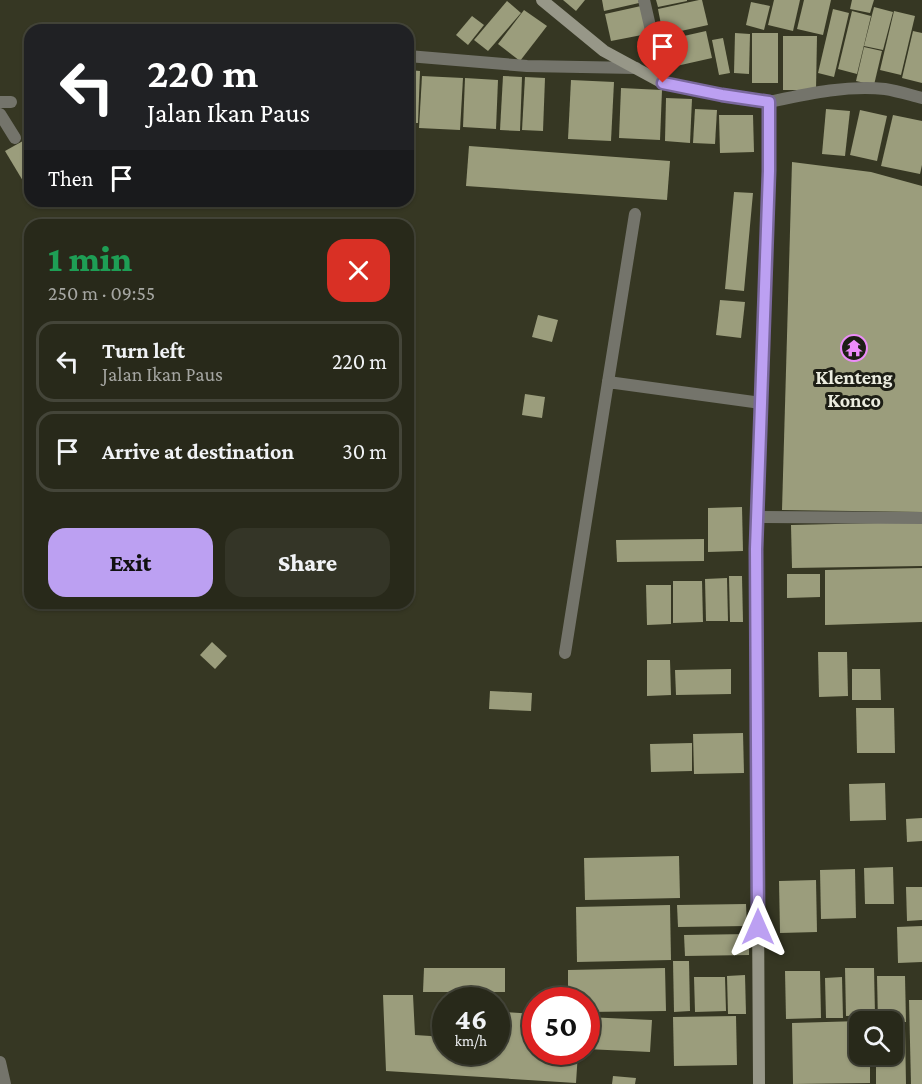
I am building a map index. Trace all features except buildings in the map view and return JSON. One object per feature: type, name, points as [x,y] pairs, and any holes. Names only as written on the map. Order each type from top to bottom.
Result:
[{"type":"main road","points":[[542,0],[604,51],[663,83],[769,102],[769,171],[757,517],[759,1084]]},
{"type":"street","points":[[644,0],[663,83]]},
{"type":"street","points":[[414,57],[527,66],[636,68]]},
{"type":"street","points":[[769,102],[832,90],[860,88],[887,89],[922,98]]},
{"type":"street","points":[[0,114],[15,138]]},
{"type":"street","points":[[565,653],[635,214]]},
{"type":"street","points":[[608,382],[761,403]]},
{"type":"street","points":[[757,517],[922,518]]},
{"type":"street","points":[[0,1062],[5,1084]]},
{"type":"place","name":"Klenteng Konco","points":[[854,348]]},
{"type":"route","points":[[663,83],[769,102],[769,171],[756,549],[758,927]]}]
